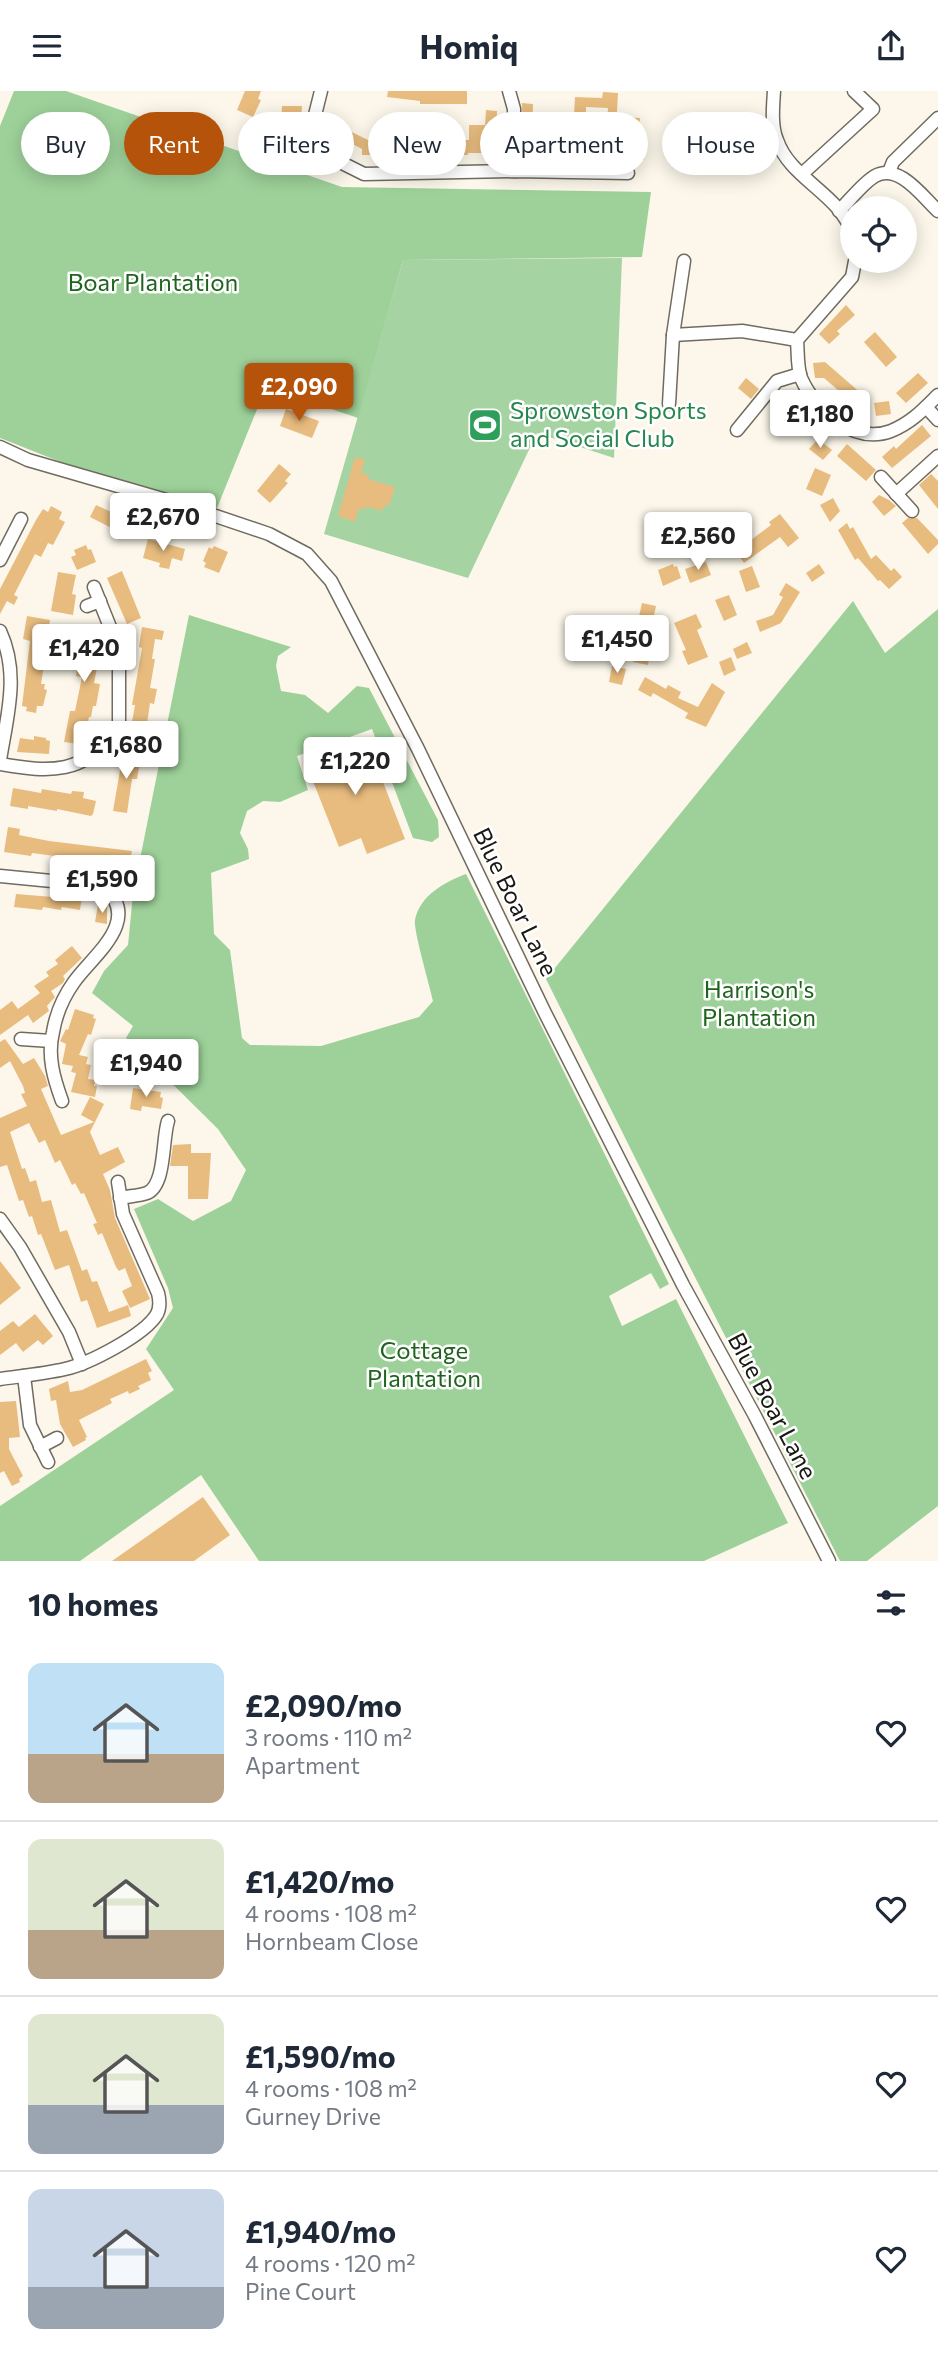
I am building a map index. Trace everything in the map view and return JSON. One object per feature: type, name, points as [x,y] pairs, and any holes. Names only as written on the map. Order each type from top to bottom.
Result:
[{"type":"street","points":[[321,91],[310,135],[330,157],[364,174],[480,171]]},
{"type":"street","points":[[509,91],[514,112]]},
{"type":"street","points":[[774,91],[776,140],[789,162],[839,211],[875,176],[889,172],[899,174],[938,211]]},
{"type":"street","points":[[802,174],[873,109],[854,91]]},
{"type":"street","points":[[889,172],[893,163],[938,118]]},
{"type":"street","points":[[669,404],[673,335],[684,261]]},
{"type":"street","points":[[853,273],[797,340],[800,374],[808,390],[828,414],[851,430],[868,434],[888,432],[912,420],[938,395]]},
{"type":"street","points":[[673,335],[742,331],[797,340]]},
{"type":"street","points":[[737,430],[778,381],[800,374]]},
{"type":"street","points":[[926,407],[938,419]]},
{"type":"street","name":"Blue Boar Lane","points":[[0,447],[29,460],[180,504],[269,534],[307,554],[331,581],[418,749],[545,1013],[683,1285],[755,1416],[829,1561]]},
{"type":"street","points":[[896,494],[938,456]]},
{"type":"street","points":[[881,477],[912,511]]},
{"type":"street","points":[[0,560],[21,519]]},
{"type":"street","points":[[0,631],[8,649],[12,684],[0,762],[37,771],[67,767],[94,755],[119,731],[119,665],[116,642],[94,587]]},
{"type":"street","points":[[86,606],[100,601]]},
{"type":"street","points":[[119,731],[152,735]]},
{"type":"street","points":[[0,876],[103,886],[111,892],[116,902],[118,913],[108,943],[67,992],[51,1041],[53,1074],[62,1101]]},
{"type":"street","points":[[21,1039],[51,1041]]},
{"type":"street","points":[[120,1198],[147,1193],[158,1182],[163,1133],[168,1121]]},
{"type":"street","points":[[0,1379],[82,1364],[128,1340],[156,1317],[159,1309],[158,1293],[123,1214],[118,1182]]},
{"type":"street","points":[[0,1219],[20,1247],[69,1332],[82,1364]]},
{"type":"street","points":[[24,1376],[30,1425],[48,1462]]},
{"type":"street","points":[[40,1447],[57,1438]]},
{"type":"green space","name":"Boar Plantation","points":[[14,91],[66,91],[126,112],[124,112],[124,175],[224,175],[224,146],[238,151],[238,175],[308,175],[342,187],[651,192],[642,257],[403,260],[358,418],[266,387],[217,508],[86,472],[0,438],[0,126]]},
{"type":"green space","name":"Sprowston Sports and Social Club","points":[[622,258],[614,458],[537,433],[468,578],[324,534],[403,260]]},
{"type":"green space","name":"Harrison's Plantation","points":[[853,601],[885,653],[938,609],[938,1506],[867,1561],[840,1561],[546,979]]},
{"type":"green space","name":"Cottage Plantation","points":[[189,615],[291,647],[278,656],[276,666],[281,691],[305,695],[328,713],[357,686],[369,688],[438,820],[439,837],[432,842],[413,838],[372,729],[297,756],[308,790],[280,802],[263,801],[247,811],[240,833],[248,849],[249,859],[211,873],[214,934],[230,950],[242,1038],[250,1045],[321,1046],[419,1017],[433,1001],[415,920],[422,903],[434,891],[466,874],[669,1284],[660,1289],[651,1273],[609,1296],[622,1326],[676,1299],[788,1523],[704,1561],[259,1561],[201,1475],[80,1561],[0,1561],[0,1506],[174,1390],[146,1349],[173,1308],[168,1288],[134,1209],[158,1199],[193,1221],[231,1201],[246,1170],[218,1129],[126,1038],[133,1026],[92,993],[104,971],[128,945],[133,894]]},
{"type":"building","points":[[245,91],[261,91],[258,99],[261,100],[255,112],[237,110]]},
{"type":"building","points":[[388,91],[467,91],[467,104],[420,104],[420,101],[387,97]]},
{"type":"building","points":[[603,92],[618,93],[617,112],[608,112],[608,108],[586,107],[586,112],[574,112],[575,97],[602,98]]},
{"type":"building","points":[[522,103],[533,104],[533,112],[522,112]]},
{"type":"building","points":[[282,106],[302,106],[302,112],[282,112]]},
{"type":"building","points":[[469,125],[480,125],[480,153],[466,155],[466,140],[469,140]]},
{"type":"building","points":[[354,133],[368,140],[368,155],[362,155],[362,149],[354,145]]},
{"type":"building","points":[[846,305],[855,315],[837,331],[840,334],[829,344],[819,334]]},
{"type":"building","points":[[875,332],[897,357],[886,367],[864,342]]},
{"type":"building","points":[[825,362],[863,395],[854,404],[824,378],[815,378],[813,363]]},
{"type":"building","points":[[918,373],[928,383],[906,403],[896,393]]},
{"type":"building","points":[[746,378],[759,389],[751,399],[738,388]]},
{"type":"building","points":[[889,401],[891,414],[876,416],[874,403]]},
{"type":"building","points":[[286,409],[319,421],[312,438],[280,426]]},
{"type":"building","points":[[922,425],[931,436],[892,468],[882,457],[894,446],[896,449]]},
{"type":"building","points":[[818,439],[832,450],[823,460],[809,449]]},
{"type":"building","points":[[847,444],[876,470],[866,481],[837,456]]},
{"type":"building","points":[[355,457],[365,460],[361,473],[369,475],[368,479],[395,487],[389,506],[384,505],[382,511],[366,506],[365,510],[359,508],[355,522],[338,516]]},
{"type":"building","points":[[279,464],[291,474],[285,481],[288,483],[270,503],[257,491]]},
{"type":"building","points":[[815,468],[831,475],[822,496],[806,489]]},
{"type":"building","points":[[931,474],[938,481],[938,509],[919,485]]},
{"type":"building","points":[[879,495],[896,506],[884,516],[872,502]]},
{"type":"building","points":[[833,498],[840,511],[830,522],[820,505]]},
{"type":"building","points":[[96,505],[140,525],[133,539],[90,517]]},
{"type":"building","points":[[51,506],[62,512],[59,519],[65,522],[53,545],[48,543],[41,557],[35,554],[14,595],[18,597],[14,605],[7,601],[0,614],[0,589],[36,520],[43,509],[48,512]]},
{"type":"building","points":[[780,514],[799,538],[788,547],[780,537],[744,563],[736,551],[771,525],[769,522]]},
{"type":"building","points":[[908,518],[917,518],[938,540],[938,544],[928,554],[902,523]]},
{"type":"building","points":[[847,523],[850,529],[853,527],[871,559],[876,555],[891,571],[894,568],[902,577],[889,589],[878,581],[858,558],[855,560],[838,530]]},
{"type":"building","points":[[148,539],[185,549],[182,561],[172,558],[169,569],[143,558]]},
{"type":"building","points":[[86,545],[88,550],[91,549],[96,562],[77,570],[71,557],[76,555],[74,550]]},
{"type":"building","points":[[214,546],[228,552],[219,573],[204,567],[206,563],[203,561],[209,547],[212,549]]},
{"type":"building","points":[[706,562],[711,575],[690,583],[685,569]]},
{"type":"building","points":[[673,564],[674,567],[677,566],[681,578],[663,586],[658,570]]},
{"type":"building","points":[[819,564],[825,573],[812,582],[806,573]]},
{"type":"building","points":[[752,566],[760,587],[746,592],[739,571]]},
{"type":"building","points":[[122,571],[141,618],[127,624],[107,578]]},
{"type":"building","points":[[58,572],[76,575],[72,594],[76,595],[73,615],[51,611]]},
{"type":"building","points":[[786,583],[800,592],[781,623],[760,632],[756,621],[773,615],[783,597],[779,595]]},
{"type":"building","points":[[729,595],[737,615],[724,621],[715,600]]},
{"type":"building","points":[[642,603],[656,606],[650,634],[654,632],[648,665],[633,662],[635,648],[632,648]]},
{"type":"building","points":[[696,614],[702,627],[697,630],[708,657],[688,665],[682,651],[686,650],[674,623]]},
{"type":"building","points":[[27,616],[50,620],[48,632],[41,631],[38,651],[46,652],[41,684],[45,684],[44,689],[47,690],[43,706],[37,706],[36,713],[26,711],[27,707],[22,706],[30,641],[23,639]]},
{"type":"building","points":[[77,624],[98,628],[94,656],[99,657],[94,683],[100,684],[96,706],[93,706],[86,732],[81,731],[79,744],[64,742],[70,711],[75,711],[82,677],[76,676],[81,645],[74,643]]},
{"type":"building","points":[[142,627],[164,631],[162,640],[155,639],[150,688],[157,689],[154,704],[150,703],[147,724],[132,722],[135,705],[132,705],[142,648],[139,647]]},
{"type":"building","points":[[747,642],[752,653],[737,659],[733,649]]},
{"type":"building","points":[[731,657],[736,670],[724,676],[719,662]]},
{"type":"building","points":[[612,666],[626,669],[622,685],[609,682]]},
{"type":"building","points":[[645,677],[666,689],[668,685],[681,692],[678,698],[698,707],[712,683],[725,692],[706,727],[685,718],[688,713],[653,693],[651,697],[638,690]]},
{"type":"building","points":[[34,736],[50,741],[49,754],[17,752],[20,738],[34,740]]},
{"type":"building","points":[[366,738],[405,839],[367,854],[361,838],[339,847],[305,761]]},
{"type":"building","points":[[123,753],[141,756],[137,779],[132,779],[127,813],[113,811]]},
{"type":"building","points":[[13,788],[41,793],[42,789],[71,794],[72,791],[84,792],[83,798],[96,801],[93,814],[91,816],[57,809],[10,806]]},
{"type":"building","points":[[8,827],[20,829],[19,835],[49,841],[132,851],[130,861],[111,859],[110,863],[78,856],[78,859],[4,852]]},
{"type":"building","points":[[16,894],[82,896],[80,910],[43,907],[42,910],[14,907]]},
{"type":"building","points":[[98,905],[107,906],[107,924],[95,922]]},
{"type":"building","points":[[72,946],[82,958],[63,976],[63,983],[51,991],[55,997],[47,1006],[49,1011],[33,1023],[28,1015],[0,1035],[0,1010],[12,1001],[18,1009],[40,993],[34,986],[49,976],[46,972],[58,964],[55,960]]},
{"type":"building","points":[[75,1009],[94,1015],[93,1018],[96,1019],[91,1035],[88,1034],[79,1055],[88,1057],[86,1064],[91,1065],[88,1079],[95,1080],[94,1086],[97,1086],[95,1097],[71,1092],[76,1073],[71,1072],[73,1066],[62,1064],[66,1044],[60,1041],[66,1029],[68,1030]]},
{"type":"building","points":[[5,1039],[23,1064],[34,1058],[45,1076],[48,1086],[41,1089],[61,1135],[94,1122],[81,1115],[90,1097],[104,1104],[90,1132],[100,1155],[118,1147],[125,1162],[103,1174],[110,1190],[115,1218],[150,1299],[130,1308],[122,1291],[132,1286],[125,1268],[119,1271],[102,1233],[98,1235],[93,1224],[97,1223],[84,1193],[81,1194],[75,1183],[72,1185],[60,1160],[55,1163],[45,1140],[39,1143],[29,1123],[10,1132],[22,1169],[25,1168],[30,1182],[36,1180],[42,1202],[51,1200],[60,1232],[67,1230],[82,1271],[87,1269],[92,1282],[97,1281],[109,1312],[128,1305],[131,1316],[97,1328],[87,1300],[81,1302],[69,1265],[55,1270],[32,1216],[29,1217],[23,1200],[19,1201],[7,1165],[0,1167],[0,1118],[27,1106],[21,1094],[25,1093],[23,1086],[10,1061],[0,1068],[0,1042]]},
{"type":"building","points":[[133,1088],[161,1092],[161,1109],[142,1106],[141,1111],[130,1109]]},
{"type":"building","points":[[191,1144],[191,1153],[211,1153],[208,1199],[188,1199],[188,1166],[170,1166],[173,1145]]},
{"type":"building","points":[[0,1261],[21,1288],[0,1305]]},
{"type":"building","points":[[35,1314],[53,1336],[43,1345],[38,1340],[23,1352],[16,1343],[0,1355],[0,1331],[13,1321],[19,1327]]},
{"type":"building","points":[[146,1359],[152,1371],[148,1373],[151,1380],[138,1386],[140,1389],[110,1399],[112,1403],[79,1420],[87,1437],[73,1447],[60,1424],[56,1400],[51,1401],[49,1389],[68,1381],[70,1392],[82,1390]]},
{"type":"building","points":[[16,1401],[20,1437],[9,1438],[9,1449],[23,1476],[19,1479],[20,1482],[12,1486],[4,1471],[0,1473],[0,1402]]},
{"type":"building","points":[[203,1497],[230,1535],[194,1561],[112,1561]]},
{"type":"place","name":"Sprowston Sports and Social Club","points":[[485,425]]}]
